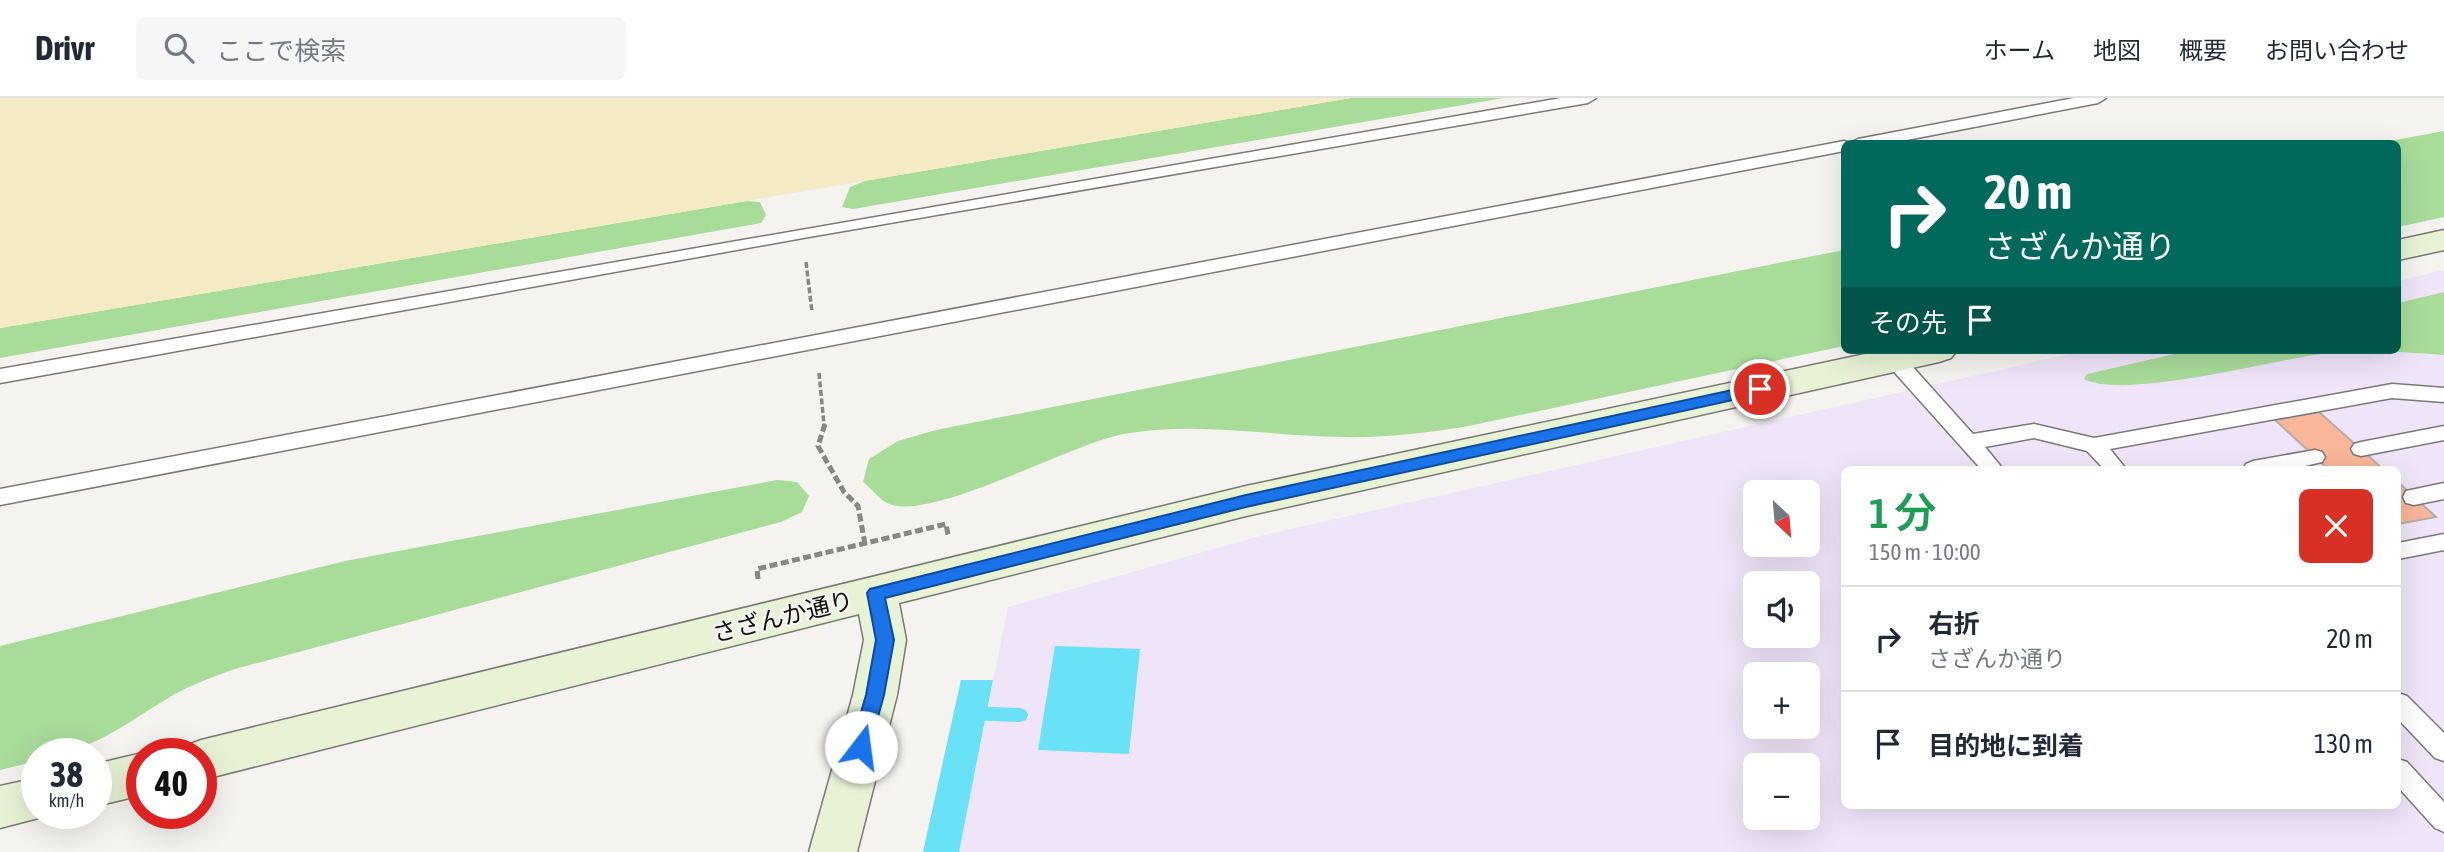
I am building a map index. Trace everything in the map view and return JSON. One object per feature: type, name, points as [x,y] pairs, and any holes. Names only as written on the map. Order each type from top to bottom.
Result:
[{"type":"street","points":[[2401,249],[2444,240]]},
{"type":"street","name":"さざんか通り","points":[[217,756],[1246,501],[1921,354]]},
{"type":"street","points":[[832,852],[875,695],[885,640],[876,593]]},
{"type":"street","points":[[0,807],[21,802]]},
{"type":"lane","points":[[0,376],[816,230],[1588,98]]},
{"type":"lane","points":[[1879,140],[2098,98]]},
{"type":"lane","points":[[0,497],[1841,147]]},
{"type":"lane","points":[[1895,360],[1990,466]]},
{"type":"lane","points":[[1970,442],[2034,431],[2094,445],[2392,391],[2444,395]]},
{"type":"lane","points":[[2361,449],[2444,433]]},
{"type":"lane","points":[[2094,445],[2113,466]]},
{"type":"lane","points":[[2268,466],[2315,457]]},
{"type":"lane","points":[[2414,497],[2444,491]]},
{"type":"lane","points":[[2401,550],[2444,542]]},
{"type":"lane","points":[[2401,706],[2444,750]]},
{"type":"lane","points":[[2401,773],[2444,820]]},
{"type":"path","points":[[816,340],[825,423],[818,446],[844,492],[858,506],[865,544]]},
{"type":"path","points":[[760,589],[757,569],[946,524],[950,543]]},
{"type":"shaded area","points":[[2444,270],[2444,852],[959,852],[1008,607],[1260,536],[2070,354],[2401,354],[2401,280]]},
{"type":"green space","points":[[1351,98],[1504,98],[853,209],[842,207],[850,187],[865,181]]},
{"type":"green space","points":[[2444,131],[2444,217],[2401,226],[2401,140],[2395,140]]},
{"type":"green space","points":[[747,201],[760,202],[766,215],[761,223],[0,358],[0,328]]},
{"type":"green space","points":[[1841,251],[1841,347],[1469,426],[1374,437],[1206,429],[1151,430],[1100,440],[966,493],[907,506],[887,503],[863,482],[869,459],[898,441],[936,430]]},
{"type":"green space","points":[[2444,292],[2444,355],[2401,353],[2401,302]]},
{"type":"green space","points":[[2174,354],[2321,354],[2198,377],[2130,385],[2103,384],[2084,379],[2087,374]]},
{"type":"green space","points":[[777,480],[797,482],[809,496],[802,512],[781,522],[235,669],[182,691],[103,738],[21,738],[21,765],[0,770],[0,646],[345,561]]},
{"type":"sand","points":[[0,98],[1351,98],[0,328]]},
{"type":"water","points":[[1055,646],[1140,649],[1129,754],[1038,750]]},
{"type":"water","points":[[961,680],[993,680],[959,852],[923,852]]},
{"type":"building","points":[[2319,412],[2380,466],[2325,466],[2275,420]]},
{"type":"building","points":[[2401,485],[2414,497],[2436,517],[2401,523]]},
{"type":"waterway","points":[[970,713],[1020,715]]},
{"type":"route","points":[[861,747],[875,695],[885,640],[876,593],[1246,501],[1760,389]]}]
